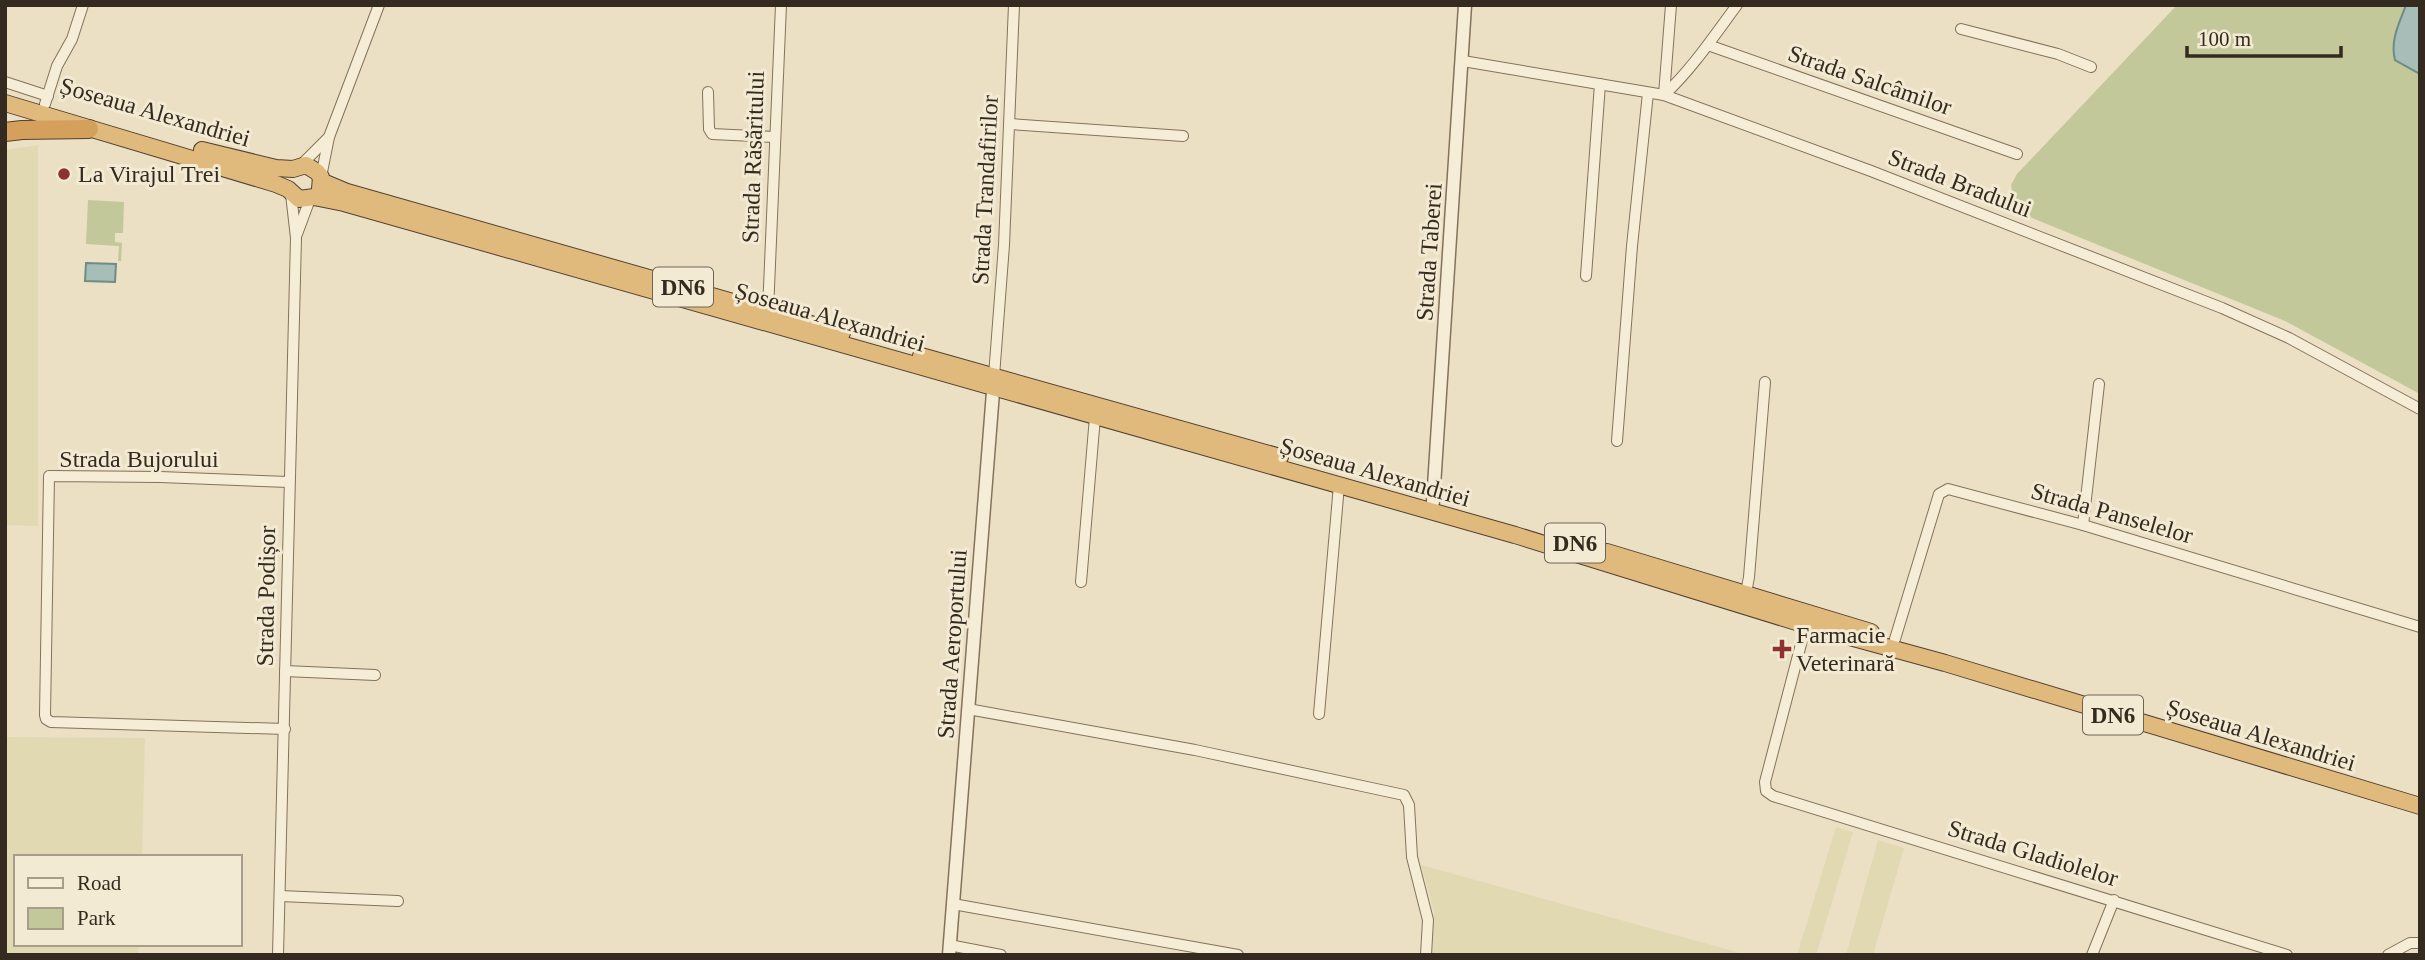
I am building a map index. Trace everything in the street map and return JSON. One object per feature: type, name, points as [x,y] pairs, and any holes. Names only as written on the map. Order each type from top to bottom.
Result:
[{"type":"highway","name":"Șoseaua Alexandriei","points":[[5,93],[46,100],[238,160],[312,167],[321,179],[347,192],[768,311],[993,381],[1095,417],[1516,535],[1806,625],[1945,663],[2420,806]]},
{"type":"highway","name":"Șoseaua Alexandriei","points":[[5,103],[234,171],[289,192],[299,199],[312,198],[344,203],[1433,502],[2420,795]]},
{"type":"highway","points":[[5,132],[89,129]]},
{"type":"highway","points":[[289,192],[287,179],[296,167]]},
{"type":"highway","points":[[312,198],[320,190],[321,179]]},
{"type":"street","points":[[5,82],[46,100],[83,5]]},
{"type":"street","points":[[321,179],[329,137],[379,5]]},
{"type":"street","name":"Strada Răsăritului","points":[[768,311],[781,5]]},
{"type":"street","name":"Strada Trandafirilor","points":[[993,381],[1004,258],[1014,5]]},
{"type":"street","name":"Strada Taberei","points":[[1433,502],[1465,5]]},
{"type":"street","points":[[1664,96],[1671,5]]},
{"type":"street","points":[[1664,96],[1708,45],[1737,5]]},
{"type":"street","points":[[1961,29],[2058,54],[2091,67]]},
{"type":"street","name":"Strada Salcâmilor","points":[[1708,45],[2017,154]]},
{"type":"street","name":"Strada Bradului","points":[[1463,61],[1664,96],[1871,171],[2222,307],[2289,338],[2420,409]]},
{"type":"street","points":[[1586,276],[1600,84]]},
{"type":"street","points":[[708,92],[709,129],[712,134],[775,137]]},
{"type":"street","points":[[1617,441],[1632,246],[1648,93]]},
{"type":"street","points":[[1010,124],[1183,136]]},
{"type":"street","points":[[296,167],[329,137]]},
{"type":"street","name":"Strada Podișor","points":[[278,955],[296,238],[289,192]]},
{"type":"street","name":"Strada Podișor","points":[[296,238],[312,198]]},
{"type":"street","name":"Strada Aeroportului","points":[[949,950],[993,381]]},
{"type":"street","points":[[1746,593],[1765,382]]},
{"type":"street","points":[[2083,525],[2099,383]]},
{"type":"street","points":[[1081,582],[1095,417]]},
{"type":"street","name":"Strada Bujorului","points":[[285,729],[51,722],[46,719],[45,702],[49,476],[289,482]]},
{"type":"street","points":[[1319,714],[1339,485]]},
{"type":"street","name":"Strada Panselelor","points":[[1895,639],[1939,494],[1942,490],[1952,489],[2083,525],[2420,627]]},
{"type":"street","name":"Strada Gladiolelor","points":[[1806,625],[1765,782],[1766,791],[1773,796],[2287,955]]},
{"type":"street","points":[[285,671],[375,675]]},
{"type":"street","points":[[968,709],[1220,755],[1405,795],[1409,805],[1412,857],[1428,920],[1426,955]]},
{"type":"street","points":[[280,896],[398,901]]},
{"type":"street","points":[[2092,955],[2114,900]]},
{"type":"street","points":[[953,904],[1238,955]]},
{"type":"street","points":[[2388,955],[2410,943],[2420,943]]},
{"type":"street","points":[[949,950],[1002,955]]},
{"type":"shaded area","points":[[38,145],[38,526],[5,525],[5,150]]},
{"type":"shaded area","points":[[5,737],[145,738],[142,855],[14,855],[14,946],[139,946],[138,955],[5,955]]},
{"type":"shaded area","points":[[1836,827],[1853,832],[1816,955],[1797,955]]},
{"type":"shaded area","points":[[1878,840],[1904,848],[1873,955],[1846,955]]},
{"type":"shaded area","points":[[1421,865],[1744,955],[1432,955],[1434,911]]},
{"type":"green space","points":[[2177,5],[2420,5],[2420,394],[2285,321],[2027,216],[2015,207],[2011,185],[2017,174]]},
{"type":"green space","points":[[88,200],[124,202],[123,233],[115,233],[115,242],[122,243],[121,261],[118,261],[119,246],[86,244]]},
{"type":"water","points":[[2406,5],[2420,5],[2420,74],[2395,60],[2394,39]]},
{"type":"water","points":[[86,263],[116,264],[115,282],[85,281]]},
{"type":"place","name":"La Virajul Trei","points":[[64,174]]},
{"type":"place","name":"Farmacie Veterinară","points":[[1782,649]]}]
